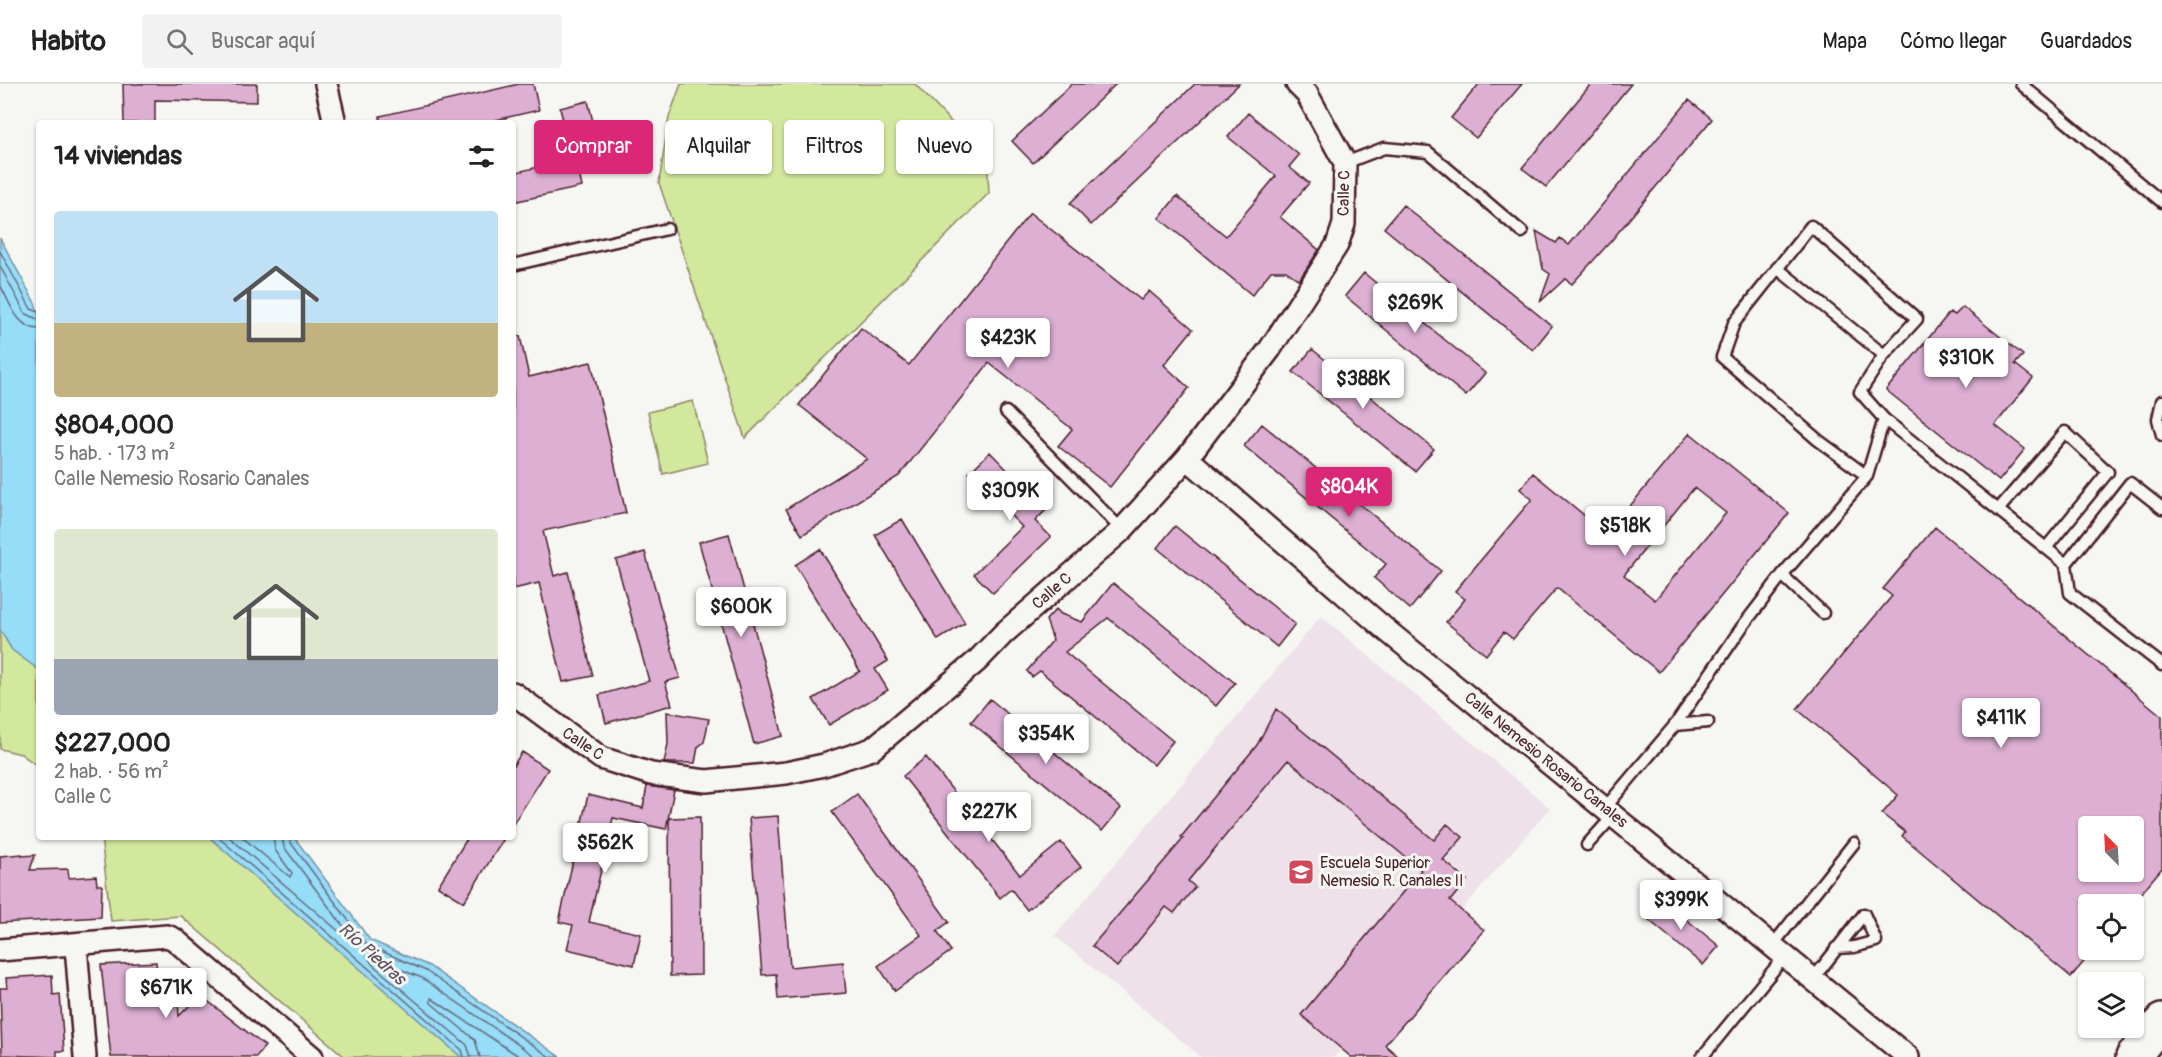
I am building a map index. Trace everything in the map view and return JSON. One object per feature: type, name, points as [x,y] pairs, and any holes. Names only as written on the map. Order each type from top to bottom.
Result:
[{"type":"main road","points":[[2133,1057],[2162,1021]]},
{"type":"street","points":[[326,84],[334,120]]},
{"type":"street","name":"Calle C","points":[[516,695],[601,758],[651,774],[705,781],[786,773],[824,765],[872,749],[977,661],[1004,633],[1122,530],[1187,458],[1270,349],[1337,245],[1344,224],[1345,163],[1307,94],[1297,84]]},
{"type":"street","name":"Calle Nemesio Rosario Canales","points":[[1187,458],[1386,629],[1908,1057]]},
{"type":"street","points":[[0,950],[76,946],[167,936],[174,939],[312,1057]]},
{"type":"street","points":[[76,946],[85,1057]]},
{"type":"lane","points":[[2020,84],[2162,202]]},
{"type":"lane","points":[[1345,163],[1384,147],[1428,152],[1522,232]]},
{"type":"lane","points":[[1867,476],[1818,440],[1722,357],[1734,323],[1811,226],[1917,319],[1884,355],[1860,392],[1884,419],[2066,564],[2070,593],[2162,665]]},
{"type":"lane","points":[[516,264],[667,229]]},
{"type":"lane","points":[[1777,268],[1884,355]]},
{"type":"lane","points":[[2162,401],[2158,418],[2162,435]]},
{"type":"lane","points":[[1006,412],[1122,530]]},
{"type":"lane","points":[[1587,845],[1675,725],[1742,627],[1782,575],[1867,476],[1884,419]]},
{"type":"lane","points":[[1998,510],[2065,432],[2108,472],[2046,548]]},
{"type":"lane","points":[[2066,564],[2130,483],[2162,508]]},
{"type":"lane","points":[[1782,575],[1823,613]]},
{"type":"lane","points":[[1675,725],[1708,722]]},
{"type":"lane","points":[[1702,1057],[1854,843]]},
{"type":"lane","points":[[1812,979],[1836,948],[1864,915],[1876,941],[1854,947],[1836,948]]},
{"type":"shaded area","name":"Escuela Superior Nemesio R. Canales II","points":[[1321,616],[1550,808],[1334,1057],[1201,1057],[1055,936]]},
{"type":"green space","points":[[681,84],[915,84],[949,120],[896,120],[896,174],[988,174],[989,193],[745,438],[659,183],[665,143],[665,174],[772,174],[772,120],[669,120]]},
{"type":"green space","points":[[693,401],[708,463],[663,474],[648,412]]},
{"type":"green space","points":[[0,630],[36,667],[36,765],[21,754],[0,749]]},
{"type":"green space","points":[[101,840],[213,840],[468,1057],[345,1057],[181,916],[111,921]]},
{"type":"water","points":[[0,238],[36,306],[36,668],[12,650],[0,630]]},
{"type":"water","name":"Río Piedras","points":[[212,840],[296,840],[370,940],[429,966],[560,1057],[461,1057]]},
{"type":"building","points":[[123,84],[257,84],[257,102],[155,100],[155,120],[124,120]]},
{"type":"building","points":[[519,84],[533,84],[539,110],[496,120],[380,120],[380,116]]},
{"type":"building","points":[[1072,84],[1116,84],[1033,163],[1012,141]]},
{"type":"building","points":[[1195,84],[1239,84],[1091,225],[1070,203]]},
{"type":"building","points":[[1479,84],[1522,84],[1476,138],[1451,118]]},
{"type":"building","points":[[1591,84],[1631,84],[1546,187],[1522,168]]},
{"type":"building","points":[[1689,100],[1712,119],[1611,241],[1572,284],[1565,279],[1540,302],[1550,274],[1543,269],[1536,231],[1556,243],[1560,238],[1569,245]]},
{"type":"building","points":[[588,101],[593,120],[563,120],[560,108]]},
{"type":"building","points":[[1248,113],[1299,155],[1289,167],[1309,183],[1280,217],[1319,250],[1299,280],[1286,271],[1271,271],[1252,295],[1159,218],[1177,196],[1226,236],[1276,176],[1228,137]]},
{"type":"building","points":[[534,168],[534,174],[579,174],[582,187],[516,201],[516,172]]},
{"type":"building","points":[[1403,205],[1552,326],[1533,350],[1384,228]]},
{"type":"building","points":[[1030,213],[1141,300],[1149,291],[1193,329],[1164,365],[1189,388],[1110,487],[1058,446],[1072,429],[989,363],[899,476],[802,535],[786,509],[867,459],[799,405],[861,328],[909,365]]},
{"type":"building","points":[[1364,273],[1485,373],[1466,396],[1345,296]]},
{"type":"building","points":[[1963,307],[2023,355],[2015,364],[2033,378],[1995,425],[2025,449],[1999,481],[1886,390],[1950,312],[1955,315]]},
{"type":"building","points":[[520,336],[529,377],[591,362],[626,513],[543,531],[554,576],[568,572],[593,676],[563,682],[539,583],[516,588],[516,337]]},
{"type":"building","points":[[1312,349],[1434,449],[1415,471],[1293,372]]},
{"type":"building","points":[[1262,424],[1441,571],[1410,609],[1374,578],[1386,564],[1244,446]]},
{"type":"building","points":[[1690,433],[1789,513],[1659,672],[1557,588],[1513,639],[1504,632],[1486,655],[1446,622],[1465,599],[1455,591],[1532,499],[1520,489],[1533,473],[1607,534]],"holes":[[[1694,488],[1726,513],[1655,600],[1624,575]]]},
{"type":"building","points":[[990,452],[1046,510],[1035,521],[1051,537],[993,593],[974,574],[1022,527],[969,473]]},
{"type":"building","points":[[902,519],[965,623],[938,640],[875,535]]},
{"type":"building","points":[[1175,526],[1295,624],[1277,647],[1157,548]]},
{"type":"building","points":[[1935,527],[2162,716],[2162,868],[2140,894],[2078,894],[2078,960],[2085,960],[2071,977],[1902,836],[1905,832],[1882,814],[1898,795],[1797,709],[1892,596],[1883,589]]},
{"type":"building","points":[[729,534],[783,736],[754,744],[699,542]]},
{"type":"building","points":[[820,549],[888,661],[875,669],[888,690],[829,725],[813,699],[860,671],[795,565]]},
{"type":"building","points":[[645,552],[680,678],[665,682],[672,705],[606,723],[599,695],[649,681],[616,560]]},
{"type":"building","points":[[1113,583],[1235,683],[1216,706],[1108,618],[1065,652],[1173,741],[1154,765],[1040,671],[1032,677],[1027,671],[1053,640],[1046,620],[1056,609],[1061,614],[1082,622]]},
{"type":"building","points":[[990,699],[1121,808],[1102,831],[971,722]]},
{"type":"building","points":[[1276,709],[1434,840],[1447,824],[1463,837],[1443,860],[1467,880],[1450,901],[1484,930],[1385,1045],[1399,1057],[1351,1057],[1301,1015],[1421,870],[1288,760],[1188,881],[1195,887],[1174,913],[1166,907],[1117,967],[1092,946],[1183,839],[1181,837],[1257,745]]},
{"type":"building","points":[[667,712],[709,719],[704,742],[698,747],[695,763],[664,763],[668,744]]},
{"type":"building","points":[[522,752],[548,769],[516,819],[516,761]]},
{"type":"building","points":[[926,757],[1020,875],[1061,842],[1081,867],[1027,910],[1011,889],[1000,898],[903,776]]},
{"type":"building","points":[[647,786],[674,790],[666,829],[613,818],[589,922],[641,934],[634,965],[567,949],[573,925],[559,922],[588,795],[643,808]]},
{"type":"building","points":[[857,794],[949,922],[937,931],[951,951],[895,991],[878,966],[921,935],[832,812]]},
{"type":"building","points":[[778,816],[790,967],[843,962],[846,993],[778,999],[776,974],[762,975],[749,818]]},
{"type":"building","points":[[700,817],[701,975],[670,976],[669,818]]},
{"type":"building","points":[[466,840],[503,840],[464,902],[438,886]]},
{"type":"building","points":[[22,854],[22,856],[35,855],[30,870],[68,869],[69,878],[96,876],[97,885],[102,885],[101,917],[0,923],[0,856]]},
{"type":"building","points":[[1659,897],[1719,946],[1703,965],[1644,916]]},
{"type":"building","points":[[156,962],[157,972],[176,971],[179,1016],[200,995],[265,1046],[256,1057],[111,1057],[101,965]]},
{"type":"building","points":[[52,975],[53,995],[60,994],[64,1051],[57,1051],[57,1057],[2,1055],[0,988],[7,988],[6,978]]},
{"type":"place","name":"Escuela Superior Nemesio R. Canales II","points":[[1301,872]]}]
